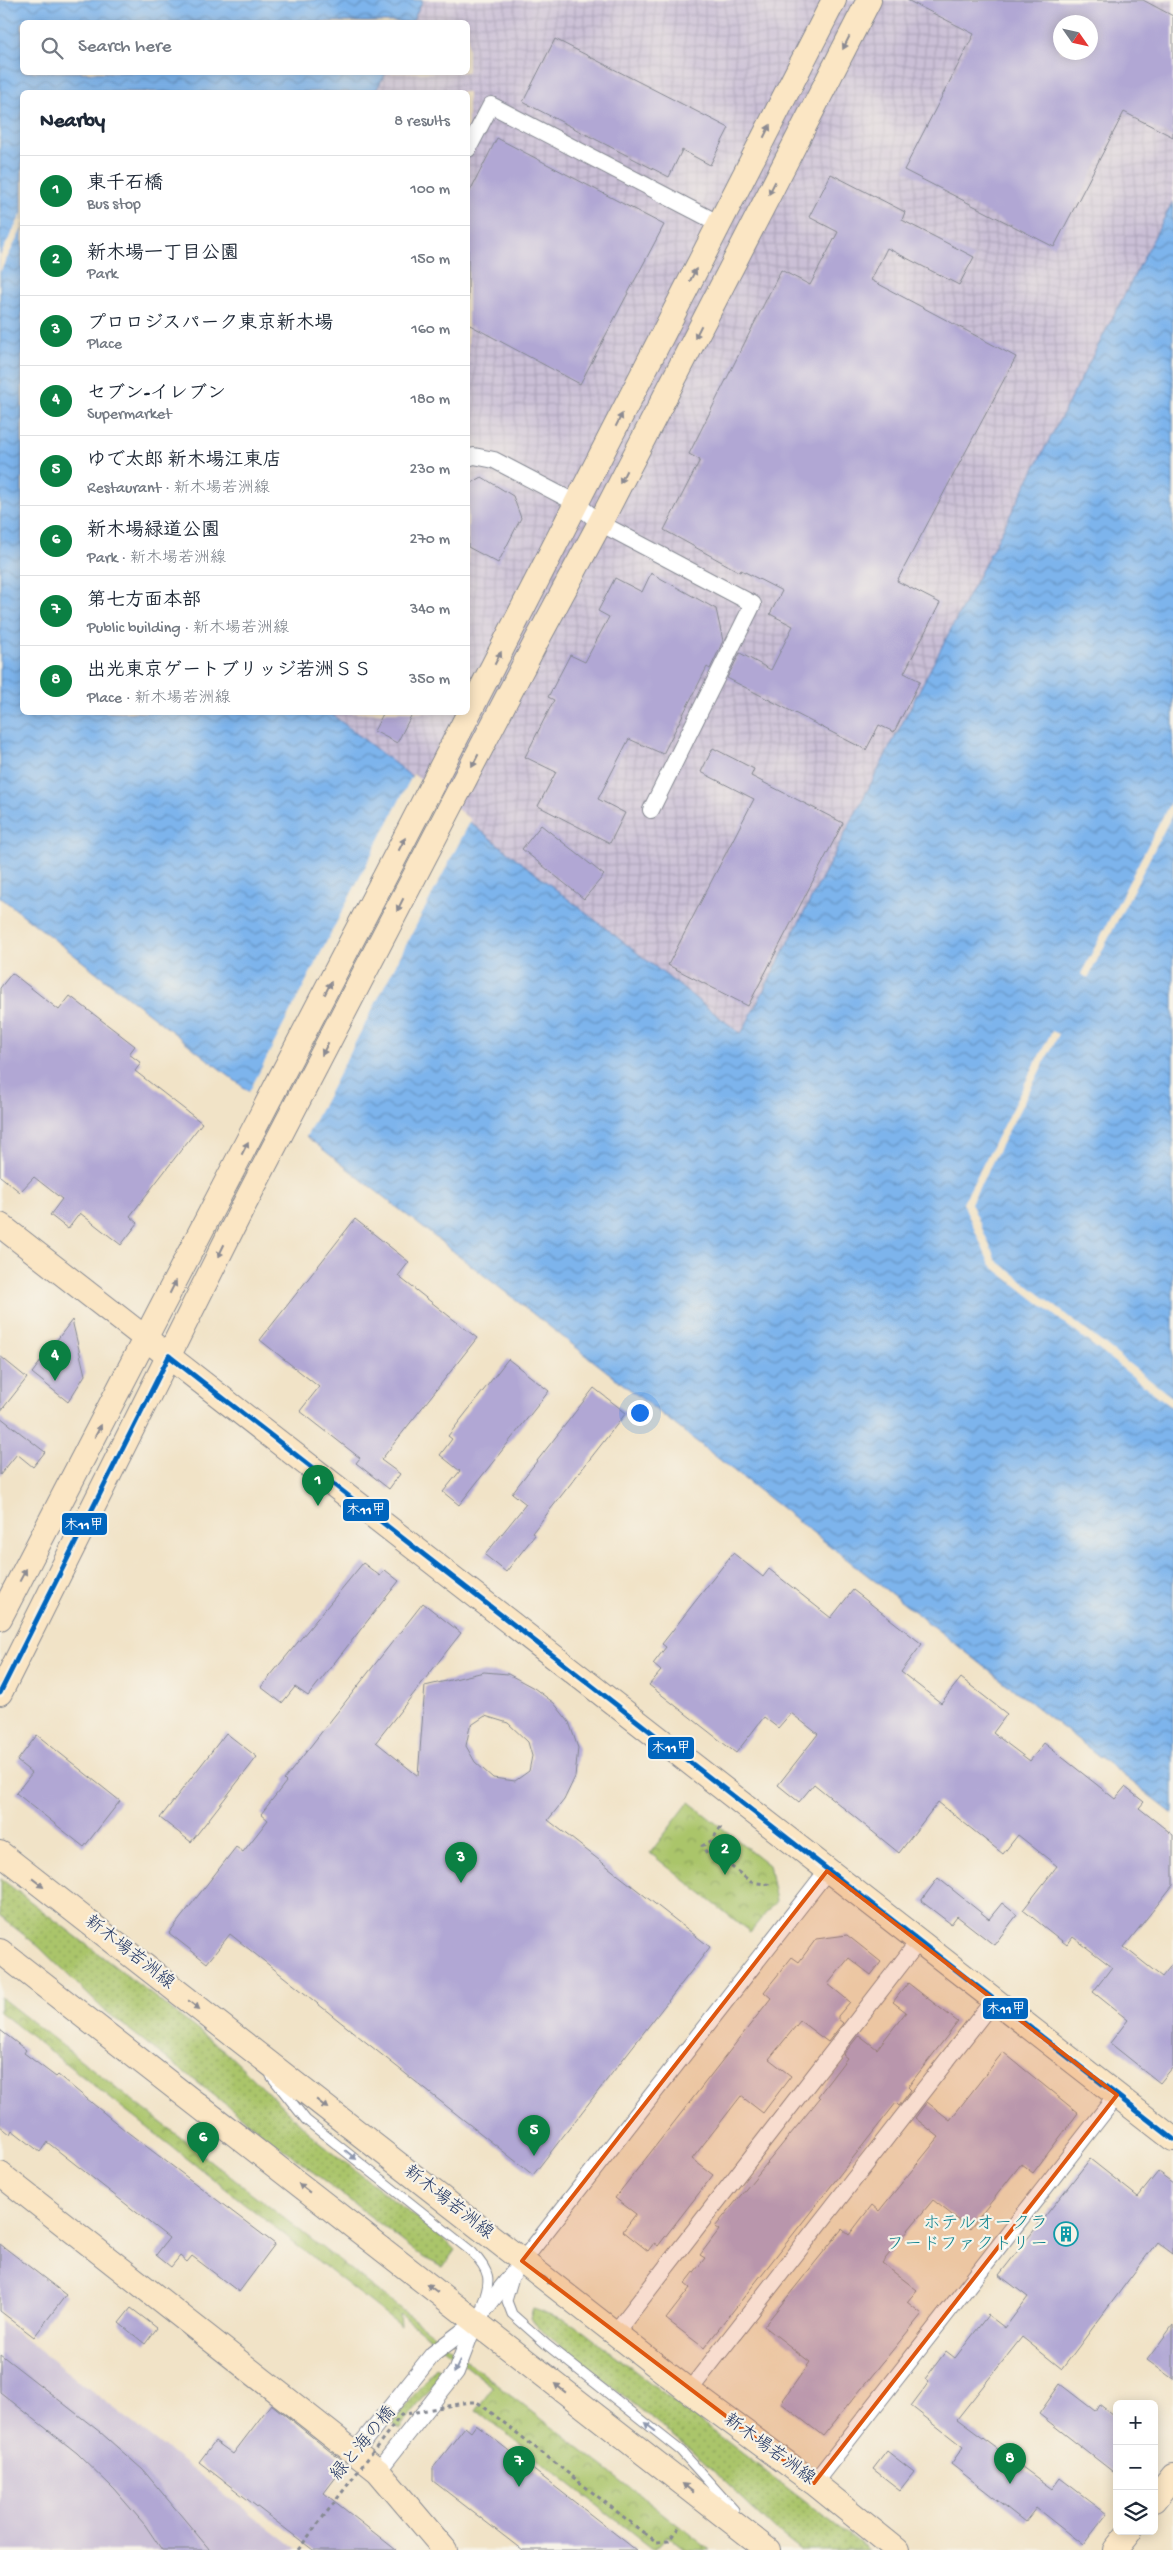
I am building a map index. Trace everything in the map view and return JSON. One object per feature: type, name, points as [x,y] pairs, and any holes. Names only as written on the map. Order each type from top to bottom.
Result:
[{"type":"street","points":[[470,714],[834,0]]},
{"type":"street","points":[[0,1693],[243,1207],[600,524],[869,0]]},
{"type":"street","points":[[470,145],[491,105],[720,224]]},
{"type":"street","points":[[470,457],[474,456],[494,460],[576,503],[600,524],[753,604],[651,810]]},
{"type":"street","points":[[0,1618],[147,1339],[469,715]]},
{"type":"street","points":[[0,1225],[993,2001],[1173,2139]]},
{"type":"street","name":"新木場若洲線","points":[[0,1853],[689,2391],[814,2483],[898,2550]]},
{"type":"street","points":[[354,2453],[433,2354],[475,2322],[827,1871]]},
{"type":"street","points":[[615,2333],[918,1942]]},
{"type":"street","points":[[0,1951],[768,2550]]},
{"type":"street","points":[[689,2391],[993,2001]]},
{"type":"street","points":[[814,2483],[1116,2095]]},
{"type":"street","points":[[0,2174],[378,2471],[445,2550]]},
{"type":"street","points":[[378,2471],[456,2372],[475,2322]]},
{"type":"street","points":[[1158,2495],[1173,2476]]},
{"type":"street","points":[[1115,2550],[1127,2535]]},
{"type":"lane","points":[[245,2045],[306,2120],[472,2252],[482,2263],[488,2275],[489,2287],[475,2322]]},
{"type":"lane","points":[[522,2261],[509,2291],[507,2301],[512,2314],[547,2345],[681,2451],[768,2550]]},
{"type":"path","points":[[721,1827],[710,1841],[702,1846],[707,1852],[719,1857],[751,1882],[773,1885]]},
{"type":"path","name":"緑と海の橋","points":[[298,2550],[401,2415],[469,2402],[477,2402],[484,2407],[657,2542],[668,2541],[681,2525]]},
{"type":"highlighted area","points":[[827,1871],[1117,2095],[814,2483],[522,2261]]},
{"type":"shaded area","points":[[423,0],[1173,0],[1173,201],[741,1034],[333,715],[470,715],[470,90],[376,90],[385,75],[470,75],[470,20],[413,20]]},
{"type":"shaded area","points":[[0,2320],[297,2550],[0,2550]]},
{"type":"green space","points":[[689,1802],[769,1865],[776,1901],[750,1932],[650,1853]]},
{"type":"green space","points":[[0,1878],[226,2052],[319,2142],[447,2242],[455,2250],[443,2267],[424,2258],[104,2010],[38,1946],[0,1916]]},
{"type":"green space","points":[[0,1997],[710,2550],[685,2550],[667,2536],[654,2550],[476,2410],[493,2387],[400,2314],[401,2326],[0,2012]]},
{"type":"green space","points":[[533,2309],[564,2319],[579,2328],[868,2550],[801,2550],[777,2531],[690,2449],[536,2326],[530,2318]]},
{"type":"green space","points":[[436,2367],[443,2373],[399,2429],[392,2423]]},
{"type":"water","points":[[0,0],[423,0],[413,20],[20,20],[20,75],[385,75],[376,90],[20,90],[20,715],[333,715],[741,1034],[1173,201],[1173,1814],[0,897]]},
{"type":"pier","points":[[20,217],[20,233],[0,272],[0,256]]},
{"type":"pier","points":[[413,774],[471,820],[305,1139],[248,1094]]},
{"type":"pier","points":[[1173,797],[1173,813],[1088,978],[1081,974]]},
{"type":"pier","points":[[1052,1031],[1059,1034],[971,1203],[996,1260],[1173,1398],[1173,1408],[990,1265],[963,1203]]},
{"type":"building","points":[[907,0],[1143,0],[1173,16],[1173,137],[1124,112],[1054,247],[904,170],[974,34]]},
{"type":"building","points":[[555,39],[729,128],[710,165],[682,150],[669,177],[523,102]]},
{"type":"building","points":[[497,138],[664,225],[580,384],[470,325],[470,191]]},
{"type":"building","points":[[831,174],[905,212],[902,220],[974,257],[959,285],[887,248],[871,280],[1016,357],[897,581],[940,603],[904,673],[920,681],[894,732],[879,725],[866,750],[727,678],[740,653],[771,670],[793,626],[770,614],[782,591],[741,570],[740,572],[664,530],[700,460],[689,454],[781,270],[810,285],[838,232],[809,217]]},
{"type":"building","points":[[482,477],[513,496],[521,518],[498,563],[470,548],[470,484]]},
{"type":"building","points":[[651,573],[716,609],[723,641],[710,669],[707,667],[663,754],[629,739],[598,799],[625,813],[610,843],[538,806],[556,772],[525,757],[554,700],[548,697],[570,655],[585,662],[609,617],[598,611],[615,578],[642,592]]},
{"type":"building","points":[[382,715],[411,715],[397,743],[374,731]]},
{"type":"building","points":[[713,748],[754,769],[751,776],[843,823],[748,1006],[668,965],[754,799],[701,772]]},
{"type":"building","points":[[541,825],[604,875],[584,899],[522,849]]},
{"type":"building","points":[[12,973],[59,1010],[70,996],[135,1046],[129,1054],[141,1063],[135,1071],[202,1123],[130,1216],[138,1223],[121,1245],[80,1213],[68,1229],[50,1215],[62,1199],[34,1177],[20,1192],[0,1176],[0,988]]},
{"type":"building","points":[[355,1219],[409,1262],[398,1276],[477,1338],[381,1460],[400,1474],[389,1489],[356,1463],[360,1458],[300,1411],[319,1387],[260,1340]]},
{"type":"building","points":[[72,1320],[85,1375],[68,1402],[32,1373]]},
{"type":"building","points":[[0,1356],[27,1378],[0,1412]]},
{"type":"building","points":[[508,1359],[549,1391],[459,1505],[443,1492],[460,1471],[440,1455],[452,1439],[448,1436]]},
{"type":"building","points":[[594,1388],[626,1413],[532,1533],[535,1535],[506,1572],[485,1555],[526,1504],[512,1493]]},
{"type":"building","points":[[0,1417],[45,1452],[33,1467],[17,1454],[0,1475]]},
{"type":"building","points":[[733,1553],[763,1577],[769,1569],[831,1618],[853,1590],[922,1644],[901,1672],[941,1703],[961,1678],[1007,1714],[993,1733],[1030,1761],[1044,1743],[1115,1799],[1125,1787],[1144,1802],[1139,1808],[1173,1835],[1173,1885],[1124,1947],[1162,1977],[1173,1963],[1173,2067],[1160,2083],[1110,2043],[1128,2020],[1093,1992],[1112,1967],[1073,1937],[1067,1945],[1023,1910],[1057,1866],[1018,1835],[1003,1854],[938,1802],[899,1853],[814,1784],[799,1802],[778,1785],[818,1734],[791,1713],[778,1728],[764,1717],[736,1753],[649,1685],[661,1671],[653,1664],[666,1647],[662,1644]]},
{"type":"building","points":[[363,1563],[380,1576],[385,1570],[399,1581],[308,1696],[295,1687],[282,1703],[261,1687]]},
{"type":"building","points":[[423,1603],[461,1633],[376,1742],[418,1776],[425,1686],[484,1672],[508,1674],[534,1688],[554,1703],[569,1722],[578,1748],[575,1777],[564,1800],[548,1820],[710,1947],[533,2175],[230,1934],[207,1963],[169,1933],[236,1847],[243,1852],[268,1820],[261,1814],[286,1782],[284,1780]],"holes":[[[485,1716],[508,1723],[528,1742],[532,1756],[529,1771],[515,1781],[493,1778],[475,1762],[466,1746],[470,1726]]]},
{"type":"building","points":[[226,1733],[257,1757],[191,1842],[160,1818]]},
{"type":"building","points":[[37,1735],[120,1801],[84,1847],[16,1793],[32,1773],[17,1761]]},
{"type":"building","points":[[938,1878],[989,1919],[1002,1903],[1017,1915],[994,1945],[957,1916],[951,1924],[921,1901]]},
{"type":"building","points":[[847,1935],[881,1962],[871,1975],[849,1958],[828,1984],[850,2002],[838,2016],[838,2019],[843,2023],[828,2042],[800,2021],[769,2059],[791,2076],[763,2113],[741,2096],[692,2159],[713,2175],[658,2246],[654,2243],[648,2251],[623,2231],[636,2214],[615,2198],[771,1998],[764,1992],[792,1957],[799,1962],[816,1939]]},
{"type":"building","points":[[908,1983],[958,2022],[908,2087],[911,2090],[899,2106],[896,2103],[704,2348],[666,2319],[690,2288],[685,2284],[705,2258],[700,2255],[719,2230],[715,2227],[820,2098],[818,2096],[847,2058],[843,2055],[859,2035],[877,2049],[906,2012],[893,2002]]},
{"type":"building","points":[[0,2030],[26,2050],[24,2053],[56,2077],[58,2075],[126,2131],[275,2244],[239,2292],[192,2256],[187,2262],[180,2256],[171,2267],[156,2255],[169,2238],[47,2142],[40,2152],[12,2130],[10,2134],[0,2126]]},
{"type":"building","points":[[1003,2052],[1078,2113],[1033,2173],[1021,2164],[970,2229],[933,2200],[908,2230],[882,2263],[917,2290],[907,2302],[922,2314],[823,2436],[781,2403],[810,2362],[764,2326],[842,2229],[849,2235],[872,2205],[879,2211],[939,2137],[915,2118],[927,2102],[950,2120]]},
{"type":"building","points":[[1090,2159],[1138,2197],[1158,2172],[1173,2183],[1173,2254],[1157,2242],[1062,2369],[1022,2337],[957,2419],[1052,2489],[1060,2478],[1107,2514],[1083,2545],[1036,2508],[1025,2522],[951,2464],[963,2447],[911,2406],[929,2382],[925,2379],[946,2351],[955,2358],[988,2315],[1005,2328],[1028,2297],[999,2275]]},
{"type":"building","points":[[0,2244],[66,2295],[34,2337],[0,2311]]},
{"type":"building","points":[[131,2308],[157,2328],[145,2344],[119,2323]]},
{"type":"building","points":[[1173,2325],[1173,2379],[1147,2360]]},
{"type":"building","points":[[0,2354],[100,2432],[143,2470],[210,2550],[162,2550],[145,2525],[113,2488],[77,2453],[0,2392]]},
{"type":"building","points":[[1060,2384],[1095,2411],[1099,2404],[1113,2415],[1113,2472],[1039,2414]]},
{"type":"building","points":[[271,2404],[346,2464],[324,2493],[396,2550],[313,2550],[199,2462],[215,2441],[233,2454]]},
{"type":"building","points":[[476,2425],[636,2550],[522,2550],[433,2481],[433,2468],[465,2427],[471,2432]]},
{"type":"building","points":[[887,2451],[914,2472],[900,2490],[873,2469]]},
{"type":"transit line","name":"木11甲","points":[[169,1356],[1173,2139]]},
{"type":"transit line","name":"木11甲","points":[[0,1693],[169,1356]]},
{"type":"place","name":"セブン-イレブン","points":[[55,1381]]},
{"type":"place","name":"東千石橋","points":[[318,1506]]},
{"type":"place","name":"新木場一丁目公園","points":[[725,1875]]},
{"type":"place","name":"プロロジスパーク東京新木場","points":[[461,1883]]},
{"type":"place","name":"ゆで太郎 新木場江東店","points":[[534,2156]]},
{"type":"place","name":"新木場緑道公園","points":[[203,2163]]},
{"type":"place","name":"ホテルオークラ フードファクトリー","points":[[1066,2234]]},
{"type":"place","name":"出光東京ゲートブリッジ若洲ＳＳ","points":[[1010,2484]]},
{"type":"place","name":"第七方面本部","points":[[519,2487]]}]
